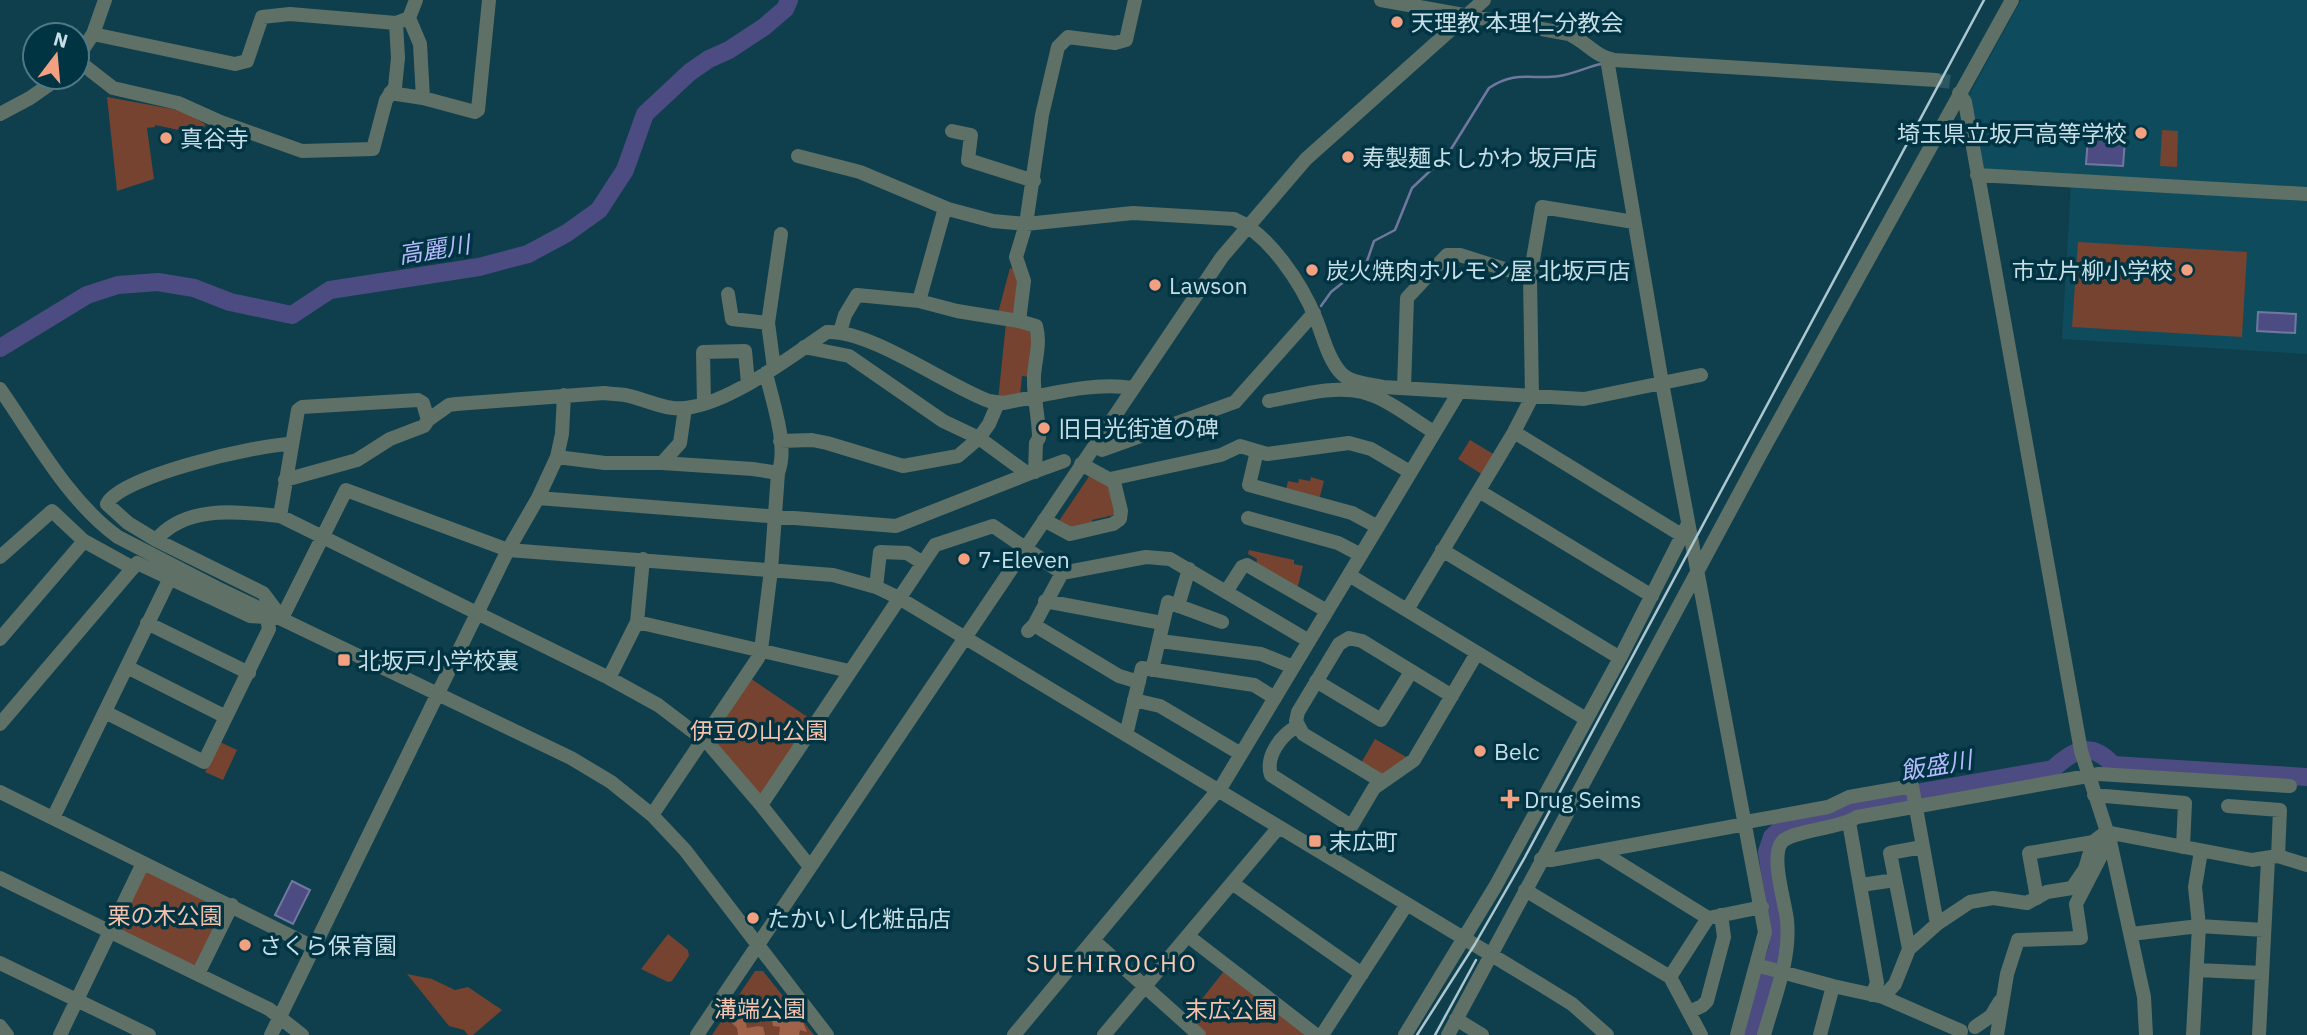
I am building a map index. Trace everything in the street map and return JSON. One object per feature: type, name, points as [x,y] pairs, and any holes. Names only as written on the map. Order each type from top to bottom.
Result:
[{"type":"street","points":[[91,37],[105,0]]},
{"type":"street","points":[[91,70],[113,88],[178,103],[218,121],[302,151],[373,149],[386,100],[395,87],[403,20],[416,0]]},
{"type":"street","points":[[390,93],[423,98],[475,112],[478,110],[489,0]]},
{"type":"street","points":[[1018,321],[1024,281],[1016,257],[1026,224],[1042,115],[1058,47],[1068,37],[1115,43],[1126,40],[1135,0]]},
{"type":"street","points":[[1381,0],[1569,34],[1607,58],[1936,80]]},
{"type":"street","points":[[697,1035],[1222,257],[1306,159],[1335,130],[1484,0]]},
{"type":"street","points":[[1448,1035],[1958,86],[2012,0]]},
{"type":"street","points":[[93,34],[235,64],[247,61],[262,17],[290,14],[403,20]]},
{"type":"street","points":[[403,20],[420,44],[423,98]]},
{"type":"street","points":[[1607,58],[1685,530],[1698,570],[1739,800],[1762,907],[1765,932],[1759,966],[1737,1035]]},
{"type":"street","points":[[1958,86],[1965,102],[2077,732],[2087,775],[2108,837],[2131,934],[2144,997],[2147,1035]]},
{"type":"street","points":[[0,114],[40,91]]},
{"type":"street","points":[[951,131],[971,135],[968,160],[1034,181]]},
{"type":"street","points":[[798,156],[860,172],[945,208],[993,222],[1026,224],[1133,213],[1234,219],[1248,225],[1294,277],[1314,313],[1328,349],[1344,376],[1382,387],[1584,399],[1701,375]]},
{"type":"street","points":[[1977,174],[2307,194]]},
{"type":"street","points":[[919,301],[945,208]]},
{"type":"street","points":[[1407,610],[1514,432],[1532,397],[1530,277],[1542,208],[1634,222]]},
{"type":"street","points":[[652,815],[761,650],[771,570],[778,473],[782,463],[770,371],[768,323],[782,234]]},
{"type":"street","points":[[1405,388],[1407,298],[1447,256],[1460,255],[1530,277]]},
{"type":"street","points":[[728,293],[732,319],[768,323]]},
{"type":"street","points":[[840,331],[845,315],[857,295],[919,301],[1036,326],[1038,344],[1034,376],[1039,438],[1031,473]]},
{"type":"street","points":[[1102,450],[1235,402],[1314,313]]},
{"type":"street","points":[[285,480],[357,460],[390,439],[424,426],[449,405],[604,393],[626,395],[661,406],[685,408],[704,404],[770,371],[827,332],[840,331],[895,354],[977,397],[998,403],[1085,389],[1119,386],[1132,388]]},
{"type":"street","points":[[804,347],[849,356],[918,405],[943,421],[979,438],[1031,473]]},
{"type":"street","points":[[704,404],[703,352],[746,351],[748,383]]},
{"type":"street","points":[[0,389],[90,515],[118,537],[592,770],[629,796],[652,815],[685,850],[827,1035]]},
{"type":"street","points":[[1269,401],[1341,389],[1361,392],[1378,398],[1434,432]]},
{"type":"street","points":[[1014,1035],[1218,791],[1459,392]]},
{"type":"street","points":[[271,1035],[508,550],[538,498],[557,457],[562,435],[564,395]]},
{"type":"street","points":[[280,516],[298,410],[302,407],[418,400],[423,403],[428,420]]},
{"type":"street","points":[[780,441],[812,440],[827,443],[903,466],[958,456],[979,438],[989,425],[998,403]]},
{"type":"street","points":[[662,463],[680,443],[685,408]]},
{"type":"street","points":[[1514,432],[1685,530]]},
{"type":"street","points":[[1110,479],[1221,456],[1240,446],[1267,454],[1349,443],[1371,449],[1410,472]]},
{"type":"street","points":[[282,618],[262,593],[156,540],[110,509],[108,500],[143,479],[234,452],[292,444]]},
{"type":"street","points":[[1257,451],[1249,485],[1352,513],[1377,527]]},
{"type":"street","points":[[557,457],[605,463],[662,463],[778,473]]},
{"type":"street","points":[[538,498],[895,526],[1064,461]]},
{"type":"street","points":[[1044,520],[1070,534],[1117,522],[1121,511],[1116,485],[1081,464]]},
{"type":"street","points":[[282,618],[346,491],[508,550],[832,575],[876,587],[900,598],[1491,954],[1572,1004],[1607,1035]]},
{"type":"street","points":[[1479,491],[1652,596]]},
{"type":"street","points":[[0,557],[52,511],[84,541],[133,568]]},
{"type":"street","points":[[156,540],[166,528],[186,518],[231,511],[280,516],[609,678],[658,705],[703,740],[761,805],[810,867]]},
{"type":"street","points":[[1248,518],[1338,543],[1361,555]]},
{"type":"street","points":[[761,805],[935,545],[989,526],[996,528],[1062,573],[1146,557],[1170,559],[1309,641]]},
{"type":"street","points":[[1405,1035],[1465,939],[1620,658],[1685,530]]},
{"type":"street","points":[[0,639],[84,541]]},
{"type":"street","points":[[1442,550],[1620,658]]},
{"type":"street","points":[[876,587],[880,552],[907,553],[923,564]]},
{"type":"street","points":[[609,678],[637,622],[643,559]]},
{"type":"street","points":[[0,724],[137,563],[250,617],[282,618]]},
{"type":"street","points":[[1226,592],[1242,567],[1247,565],[1327,611]]},
{"type":"street","points":[[1178,606],[1189,569]]},
{"type":"street","points":[[1062,573],[1031,628],[1119,676],[1139,682]]},
{"type":"street","points":[[1349,575],[1586,719]]},
{"type":"street","points":[[53,818],[170,578]]},
{"type":"street","points":[[1045,601],[1162,623]]},
{"type":"street","points":[[1152,670],[1168,601],[1222,622]]},
{"type":"street","points":[[105,712],[204,762],[269,629],[267,618]]},
{"type":"street","points":[[637,622],[849,671]]},
{"type":"street","points":[[148,623],[249,673]]},
{"type":"street","points":[[1381,781],[1304,734],[1296,721],[1298,712],[1339,644],[1349,638],[1362,641],[1452,696]]},
{"type":"street","points":[[1160,641],[1261,654],[1293,667]]},
{"type":"street","points":[[1332,859],[1374,788],[1414,760],[1477,653]]},
{"type":"street","points":[[127,667],[226,717]]},
{"type":"street","points":[[1126,735],[1142,668],[1254,685],[1275,698]]},
{"type":"street","points":[[1316,681],[1381,720],[1411,672]]},
{"type":"street","points":[[1134,700],[1160,706],[1241,754]]},
{"type":"street","points":[[1298,726],[1285,735],[1270,758],[1271,775],[1351,826]]},
{"type":"street","points":[[1764,1035],[1788,950],[1777,851],[1789,836],[1849,822],[1857,817],[2087,775],[2290,786]]},
{"type":"street","points":[[1541,859],[1551,860],[1828,807],[1849,797],[1912,786],[1937,924]]},
{"type":"street","points":[[0,792],[313,947]]},
{"type":"street","points":[[2094,795],[2185,803],[2183,847]]},
{"type":"street","points":[[2228,806],[2280,810],[2264,930],[2259,1035]]},
{"type":"street","points":[[1849,822],[1877,996]]},
{"type":"street","points":[[1104,1035],[1279,827]]},
{"type":"street","points":[[1997,1035],[2002,997],[2018,940],[2081,938],[2076,904],[2084,885],[2096,868],[2108,837]]},
{"type":"street","points":[[2037,898],[2029,853],[2108,837],[2252,860],[2273,857],[2307,865]]},
{"type":"street","points":[[1877,996],[1895,984],[1909,949],[1937,924],[1970,902],[1993,898],[2023,903],[2047,892],[2072,888],[2085,869],[2093,842]]},
{"type":"street","points":[[1909,949],[1890,853],[1922,847]]},
{"type":"street","points":[[2193,1035],[2199,926],[2194,887],[2201,850]]},
{"type":"street","points":[[1600,851],[1714,917],[1724,937],[1707,1001],[1689,1012]]},
{"type":"street","points":[[60,1035],[143,863]]},
{"type":"street","points":[[0,878],[280,1016],[302,1035]]},
{"type":"street","points":[[1861,886],[1895,880]]},
{"type":"street","points":[[1232,883],[1362,974]]},
{"type":"street","points":[[1525,890],[1670,977],[1701,1035]]},
{"type":"street","points":[[1322,1035],[1407,904]]},
{"type":"street","points":[[198,974],[232,905]]},
{"type":"street","points":[[1670,977],[1714,917],[1762,907]]},
{"type":"street","points":[[2131,934],[2199,926],[2264,930]]},
{"type":"street","points":[[1188,936],[1316,1035]]},
{"type":"street","points":[[1093,940],[1199,1035]]},
{"type":"street","points":[[0,963],[149,1035]]},
{"type":"street","points":[[1759,966],[1877,996],[1969,1032],[1991,1016],[2002,997]]},
{"type":"street","points":[[2197,970],[2262,973]]},
{"type":"street","points":[[1820,1035],[1833,986]]},
{"type":"street","points":[[1456,1019],[1482,1035]]},
{"type":"street","points":[[0,1026],[7,1035]]},
{"type":"shaded area","name":"埼玉県立坂戸高等学校","points":[[2021,0],[2307,0],[2307,193],[1982,171],[1969,95]]},
{"type":"shaded area","points":[[2088,138],[2125,140],[2123,166],[2086,164]]},
{"type":"shaded area","name":"市立片柳小学校","points":[[2071,186],[2307,201],[2307,354],[2062,339]]},
{"type":"shaded area","points":[[2258,312],[2296,314],[2295,333],[2257,331]]},
{"type":"shaded area","points":[[292,881],[310,890],[293,924],[275,915]]},
{"type":"shaded area","points":[[788,1005],[803,1022],[807,1032],[800,1030],[799,1035],[779,1035],[780,1027],[773,1026],[771,1014]]},
{"type":"shaded area","points":[[733,1007],[745,1020],[747,1028],[763,1027],[765,1035],[738,1035],[737,1028],[727,1018]]},
{"type":"green space","points":[[107,97],[183,111],[205,124],[203,135],[155,125],[147,128],[154,179],[117,191]]},
{"type":"green space","points":[[2162,130],[2178,131],[2177,167],[2160,166]]},
{"type":"green space","points":[[2078,242],[2247,252],[2242,337],[2072,327]]},
{"type":"green space","points":[[1010,268],[1018,270],[1016,319],[997,317]]},
{"type":"green space","points":[[1006,323],[1033,331],[1031,377],[1022,376],[1020,396],[998,400]]},
{"type":"green space","points":[[1470,440],[1495,455],[1483,475],[1458,459]]},
{"type":"green space","points":[[1090,475],[1109,483],[1118,510],[1114,515],[1092,520],[1093,525],[1073,530],[1057,524]]},
{"type":"green space","points":[[1311,477],[1324,481],[1319,500],[1286,490],[1288,481],[1310,481]]},
{"type":"green space","points":[[1249,550],[1294,560],[1294,564],[1303,566],[1297,590],[1256,565],[1257,559],[1248,554]]},
{"type":"green space","name":"伊豆の山公園","points":[[750,678],[812,720],[763,793],[758,794],[710,736]]},
{"type":"green space","points":[[1375,739],[1408,758],[1381,776],[1361,763]]},
{"type":"green space","points":[[220,742],[237,750],[223,780],[205,772]]},
{"type":"green space","name":"栗の木公園","points":[[147,869],[224,906],[195,967],[119,930],[118,927]]},
{"type":"green space","points":[[668,934],[688,950],[689,956],[672,981],[668,982],[641,969]]},
{"type":"green space","name":"溝端公園","points":[[755,971],[763,971],[814,1035],[712,1035]]},
{"type":"green space","name":"末広公園","points":[[1224,971],[1309,1035],[1206,1035],[1187,1018]]},
{"type":"green space","points":[[407,974],[432,979],[455,990],[468,987],[502,1010],[473,1035],[468,1035],[464,1030],[449,1026]]},
{"type":"waterway","name":"高麗川","points":[[0,348],[87,295],[118,285],[158,282],[194,288],[230,302],[292,315],[330,290],[479,267],[528,254],[567,233],[599,210],[625,170],[645,114],[690,72],[764,27],[785,9],[789,0]]},
{"type":"waterway","points":[[1321,306],[1331,292],[1366,264],[1374,241],[1395,230],[1412,188],[1448,154],[1489,88],[1516,77],[1559,76],[1601,64]]},
{"type":"waterway","name":"飯盛川","points":[[1751,1035],[1778,947],[1779,931],[1767,852],[1772,837],[1783,827],[1825,819],[1864,802],[2053,769],[2068,757],[2083,750],[2098,753],[2113,765],[2307,777]]},
{"type":"tunnel","points":[[1936,80],[1952,82]]},
{"type":"railway","points":[[1417,1035],[1475,944],[1525,857],[1984,0]]},
{"type":"railway","points":[[1435,1035],[1476,960]]},
{"type":"place","name":"天理教 本理仁分教会","points":[[1397,22]]},
{"type":"place","name":"埼玉県立坂戸高等学校","points":[[2141,133]]},
{"type":"place","name":"真谷寺","points":[[166,138]]},
{"type":"place","name":"寿製麺よしかわ 坂戸店","points":[[1348,157]]},
{"type":"place","name":"炭火焼肉ホルモン屋 北坂戸店","points":[[1312,270]]},
{"type":"place","name":"市立片柳小学校","points":[[2187,270]]},
{"type":"place","name":"Lawson","points":[[1155,285]]},
{"type":"place","name":"旧日光街道の碑","points":[[1044,428]]},
{"type":"place","name":"7-Eleven","points":[[964,559]]},
{"type":"place","name":"北坂戸小学校裏","points":[[344,660]]},
{"type":"place","name":"Belc","points":[[1480,751]]},
{"type":"place","name":"Drug Seims","points":[[1510,799]]},
{"type":"place","name":"末広町","points":[[1315,841]]},
{"type":"place","name":"たかいし化粧品店","points":[[753,918]]},
{"type":"place","name":"さくら保育園","points":[[245,945]]},
{"type":"district","name":"SUEHIROCHO","points":[[1112,963]]}]
